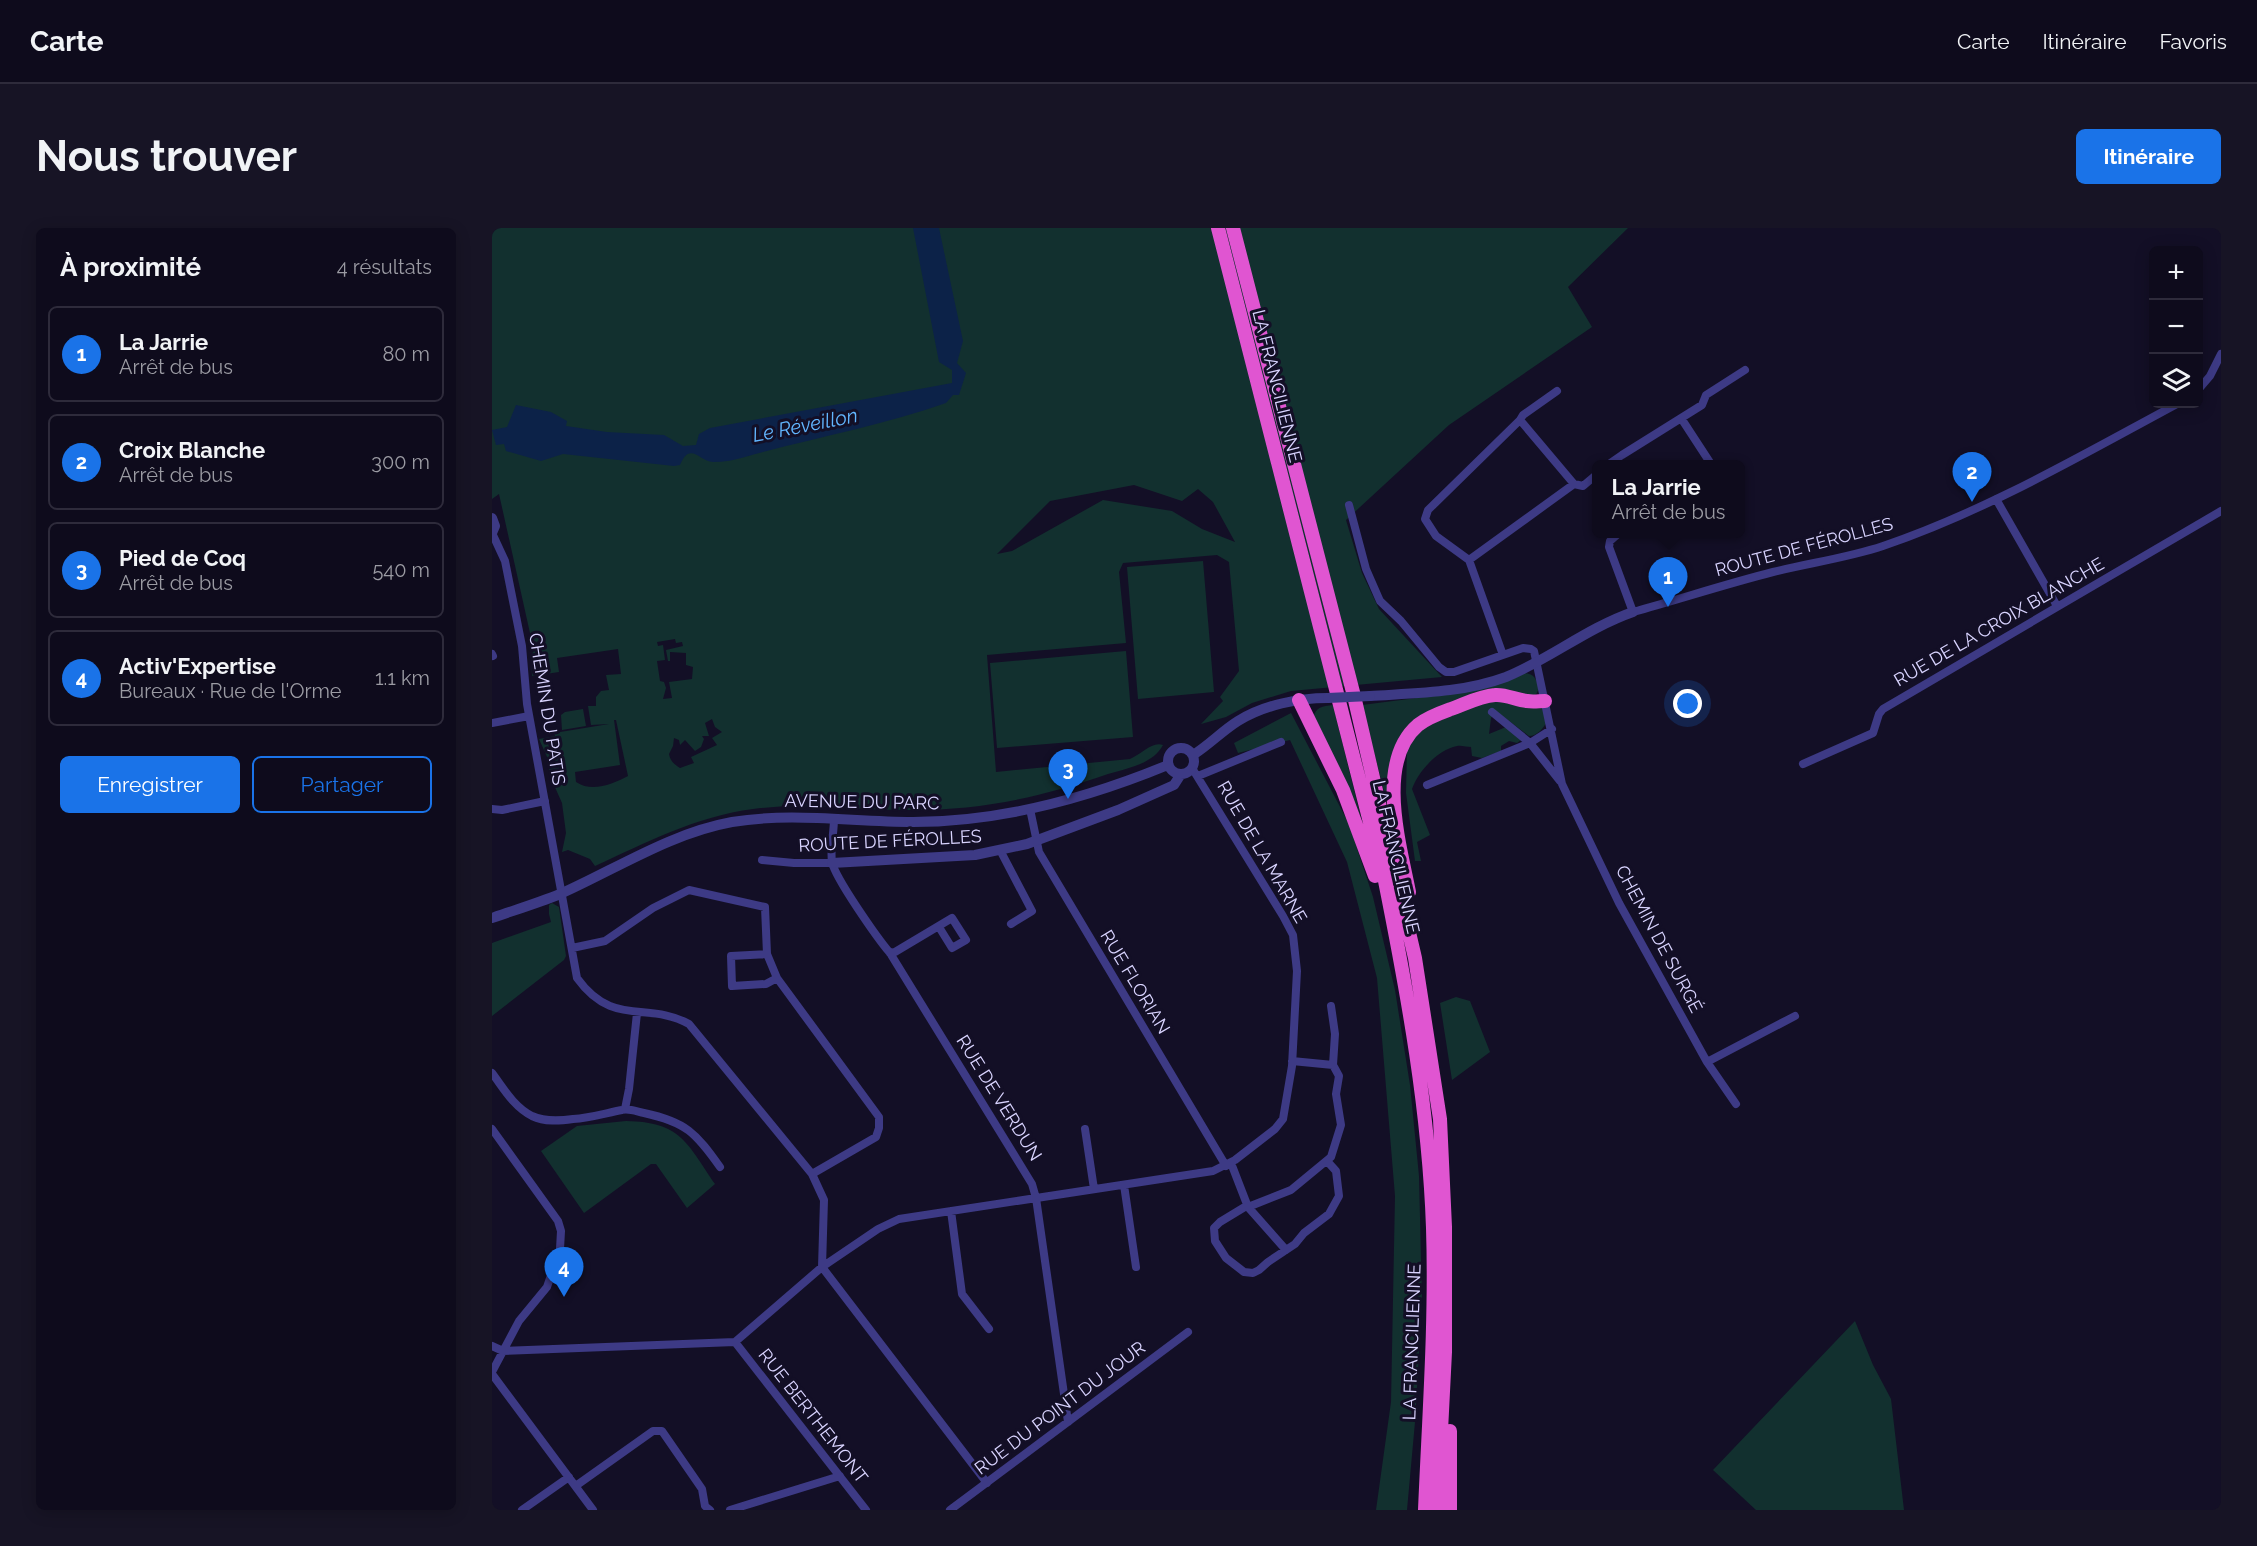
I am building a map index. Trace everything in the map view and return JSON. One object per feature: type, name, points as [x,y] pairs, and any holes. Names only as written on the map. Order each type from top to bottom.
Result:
[{"type":"highway","name":"LA FRANCILIENNE","points":[[1218,228],[1385,881],[1400,956],[1426,1120],[1433,1228],[1432,1344],[1425,1510]]},
{"type":"highway","name":"LA FRANCILIENNE","points":[[1233,228],[1354,696],[1415,958],[1440,1119],[1445,1227],[1445,1352],[1437,1510]]},
{"type":"highway","points":[[1415,958],[1418,938],[1399,836],[1394,793],[1397,758],[1405,739],[1418,725],[1433,716],[1488,696],[1498,695],[1528,701],[1545,701]]},
{"type":"highway","points":[[1299,700],[1343,790],[1374,872],[1388,926],[1400,956]]},
{"type":"highway","points":[[1445,1352],[1451,1367],[1450,1510]]},
{"type":"street","points":[[2203,385],[2221,354]]},
{"type":"street","points":[[1615,460],[1702,405],[1706,395],[1745,370]]},
{"type":"street","points":[[1503,655],[1469,560],[1436,536],[1425,519],[1428,510],[1523,415],[1557,391]]},
{"type":"street","name":"ROUTE DE FÉROLLES","points":[[1193,755],[1239,721],[1275,706],[1299,700],[1433,693],[1469,687],[1506,677],[1586,633],[1633,612],[1764,574],[1882,547],[2040,478],[2170,408]]},
{"type":"street","points":[[1681,418],[1708,460]]},
{"type":"street","points":[[1520,420],[1574,484],[1583,486],[1592,478]]},
{"type":"street","points":[[1469,560],[1574,484]]},
{"type":"street","points":[[1996,499],[2057,606]]},
{"type":"street","points":[[1349,505],[1366,569],[1380,601],[1401,621],[1439,667],[1446,672],[1454,672],[1522,648],[1534,651],[1537,661]]},
{"type":"street","name":"RUE DE LA CROIX BLANCHE","points":[[1803,764],[1873,734],[1879,714],[1883,709],[2221,511]]},
{"type":"street","points":[[492,518],[495,526],[492,533]]},
{"type":"street","name":"CHEMIN DU PATIS","points":[[492,533],[505,561],[519,633],[529,716],[578,978],[585,989],[616,1009],[679,1019],[689,1024],[812,1174],[824,1200],[822,1267]]},
{"type":"street","points":[[1613,538],[1610,541],[1609,548],[1633,612]]},
{"type":"street","name":"CHEMIN DE SURGÉ","points":[[1537,661],[1562,784]]},
{"type":"street","name":"CHEMIN DE SURGÉ","points":[[1492,712],[1530,743],[1562,784],[1619,903],[1707,1062],[1736,1104]]},
{"type":"street","points":[[492,723],[529,716]]},
{"type":"street","points":[[1427,785],[1530,743],[1552,729]]},
{"type":"street","points":[[1195,772],[1193,755],[1187,749],[1176,748],[1170,753],[1168,765],[1173,771],[1181,774],[1195,772],[1281,742]]},
{"type":"street","name":"AVENUE DU PARC","points":[[492,918],[562,893],[673,840],[729,823],[768,817],[914,822],[986,816],[1030,809],[1076,797],[1168,765]]},
{"type":"street","name":"RUE DE LA MARNE","points":[[735,1342],[822,1267],[878,1229],[899,1220],[1213,1171],[1228,1164],[1275,1129],[1283,1119],[1292,1061],[1297,980],[1293,935],[1268,888],[1195,772]]},
{"type":"street","name":"ROUTE DE FÉROLLES","points":[[762,860],[794,863],[832,862],[964,856],[1000,850],[1037,841],[1118,810],[1174,785],[1181,774]]},
{"type":"street","points":[[492,809],[502,810],[545,801]]},
{"type":"street","name":"RUE FLORIAN","points":[[1030,809],[1039,852],[1228,1164],[1248,1206],[1286,1250]]},
{"type":"street","points":[[832,862],[834,819]]},
{"type":"street","points":[[1000,850],[1032,911],[1011,924]]},
{"type":"street","name":"RUE DE VERDUN","points":[[832,862],[1026,1173],[1036,1198],[1068,1422]]},
{"type":"street","points":[[572,948],[605,941],[653,908],[689,890],[765,907],[767,954],[777,978],[879,1117],[876,1137],[812,1174]]},
{"type":"street","points":[[890,953],[939,927]]},
{"type":"street","points":[[767,954],[731,956],[732,986],[766,984],[777,978]]},
{"type":"street","points":[[1327,1161],[1336,1171],[1339,1196],[1329,1214],[1304,1233],[1295,1244],[1253,1273],[1244,1272],[1226,1258],[1215,1241],[1214,1228],[1220,1222],[1248,1206],[1291,1190],[1331,1157],[1341,1125],[1336,1094],[1339,1076],[1332,1065],[1335,1034],[1331,1006]]},
{"type":"street","points":[[625,1109],[637,1013]]},
{"type":"street","points":[[1707,1062],[1795,1016]]},
{"type":"street","points":[[1292,1061],[1332,1065]]},
{"type":"street","points":[[492,1073],[517,1105],[534,1117],[546,1120],[579,1119],[625,1109],[679,1123],[698,1138],[720,1167]]},
{"type":"street","points":[[492,1129],[558,1221],[561,1231],[560,1249],[547,1287],[519,1321],[492,1373],[577,1485],[593,1510]]},
{"type":"street","points":[[1085,1129],[1094,1189]]},
{"type":"street","points":[[1124,1185],[1136,1267]]},
{"type":"street","points":[[951,1211],[962,1294],[989,1329]]},
{"type":"street","points":[[822,1267],[987,1484]]},
{"type":"street","name":"RUE DU POINT DU JOUR","points":[[950,1510],[1188,1332]]},
{"type":"street","points":[[492,1346],[502,1352],[735,1342]]},
{"type":"street","name":"RUE BERTHEMONT","points":[[735,1342],[866,1510]]},
{"type":"street","points":[[577,1485],[653,1431],[662,1431],[702,1489],[705,1506],[710,1510]]},
{"type":"street","points":[[730,1510],[840,1476]]},
{"type":"street","points":[[522,1510],[569,1477]]},
{"type":"green space","points":[[492,228],[1628,228],[1568,287],[1592,327],[1449,425],[1346,520],[1362,573],[1379,609],[1442,677],[1291,691],[1252,703],[1226,717],[1201,724],[1223,701],[1220,697],[1239,671],[1229,562],[1217,555],[1123,563],[1119,572],[1126,643],[987,655],[996,772],[1130,759],[1151,746],[1163,745],[1153,757],[1139,764],[1060,789],[1012,801],[938,809],[892,810],[793,806],[753,809],[692,824],[595,866],[590,859],[568,850],[562,852],[566,833],[562,803],[550,776],[548,759],[539,739],[555,736],[554,733],[609,724],[591,725],[588,706],[596,706],[596,697],[601,691],[609,690],[606,675],[621,674],[618,649],[557,658],[559,672],[532,676],[531,655],[534,651],[499,494],[492,499]],"holes":[[[1134,485],[1182,501],[1198,489],[1213,502],[1235,542],[1202,529],[1172,511],[1103,500],[1012,551],[997,554],[1050,501]],[[675,639],[676,643],[682,642],[683,646],[666,650],[668,661],[670,661],[670,652],[686,653],[686,665],[693,667],[692,679],[669,682],[672,698],[663,699],[666,688],[664,682],[660,681],[657,661],[665,660],[663,645],[658,646],[657,642]],[[712,719],[715,727],[722,732],[712,738],[717,745],[691,757],[694,763],[680,768],[670,759],[669,754],[674,738],[679,740],[680,745],[685,740],[695,751],[701,747],[704,739],[702,736],[709,736],[705,723]],[[614,720],[616,720],[628,776],[596,787],[576,782],[575,772],[620,765]]]},
{"type":"green space","points":[[1203,561],[1214,692],[1138,699],[1127,567]]},
{"type":"green space","points":[[1126,651],[1133,737],[997,748],[990,663]]},
{"type":"green space","points":[[1524,673],[1531,674],[1536,680],[1539,688],[1535,697],[1506,692],[1412,726],[1389,811],[1362,705],[1463,692]]},
{"type":"green space","points":[[1496,700],[1542,708],[1547,721],[1540,731],[1529,736],[1496,711],[1491,718],[1489,734],[1506,727],[1521,740],[1517,743],[1509,741],[1501,746],[1501,751],[1482,758],[1472,756],[1471,747],[1457,746],[1442,752],[1429,763],[1412,789],[1430,835],[1417,842],[1421,861],[1415,861],[1406,793],[1407,750],[1420,729],[1478,704]]},
{"type":"green space","points":[[1333,705],[1366,838],[1313,718],[1320,708]]},
{"type":"green space","points":[[583,709],[586,726],[562,730],[561,715],[565,712]]},
{"type":"green space","points":[[1291,713],[1349,824],[1373,897],[1395,990],[1410,1085],[1419,1176],[1422,1301],[1407,1510],[1376,1510],[1391,1402],[1395,1196],[1377,978],[1347,862],[1290,740],[1238,753],[1234,743]]},
{"type":"green space","points":[[552,903],[559,907],[566,956],[564,960],[492,1016],[492,943],[551,922],[549,905]]},
{"type":"green space","points":[[1456,997],[1470,1001],[1490,1052],[1452,1080],[1440,1003]]},
{"type":"green space","points":[[626,1121],[659,1126],[681,1138],[715,1184],[687,1208],[656,1164],[651,1164],[584,1213],[541,1151],[577,1126]]},
{"type":"green space","points":[[1855,1321],[1873,1365],[1891,1399],[1904,1510],[1756,1510],[1713,1470]]},
{"type":"water","name":"Le Réveillon","points":[[913,228],[939,228],[963,341],[957,363],[966,373],[959,395],[953,395],[946,403],[872,425],[721,462],[708,461],[691,453],[687,454],[680,465],[674,466],[563,454],[541,461],[506,451],[504,444],[496,445],[492,430],[507,427],[516,405],[551,412],[567,421],[566,426],[607,432],[664,435],[683,446],[696,445],[699,434],[710,428],[952,383],[952,370],[939,362]]},
{"type":"place","name":"Croix Blanche","points":[[1972,502]]},
{"type":"place","name":"La Jarrie","points":[[1668,607]]},
{"type":"place","name":"Pied de Coq","points":[[1068,799]]},
{"type":"place","name":"Activ'Expertise","points":[[564,1297]]}]
